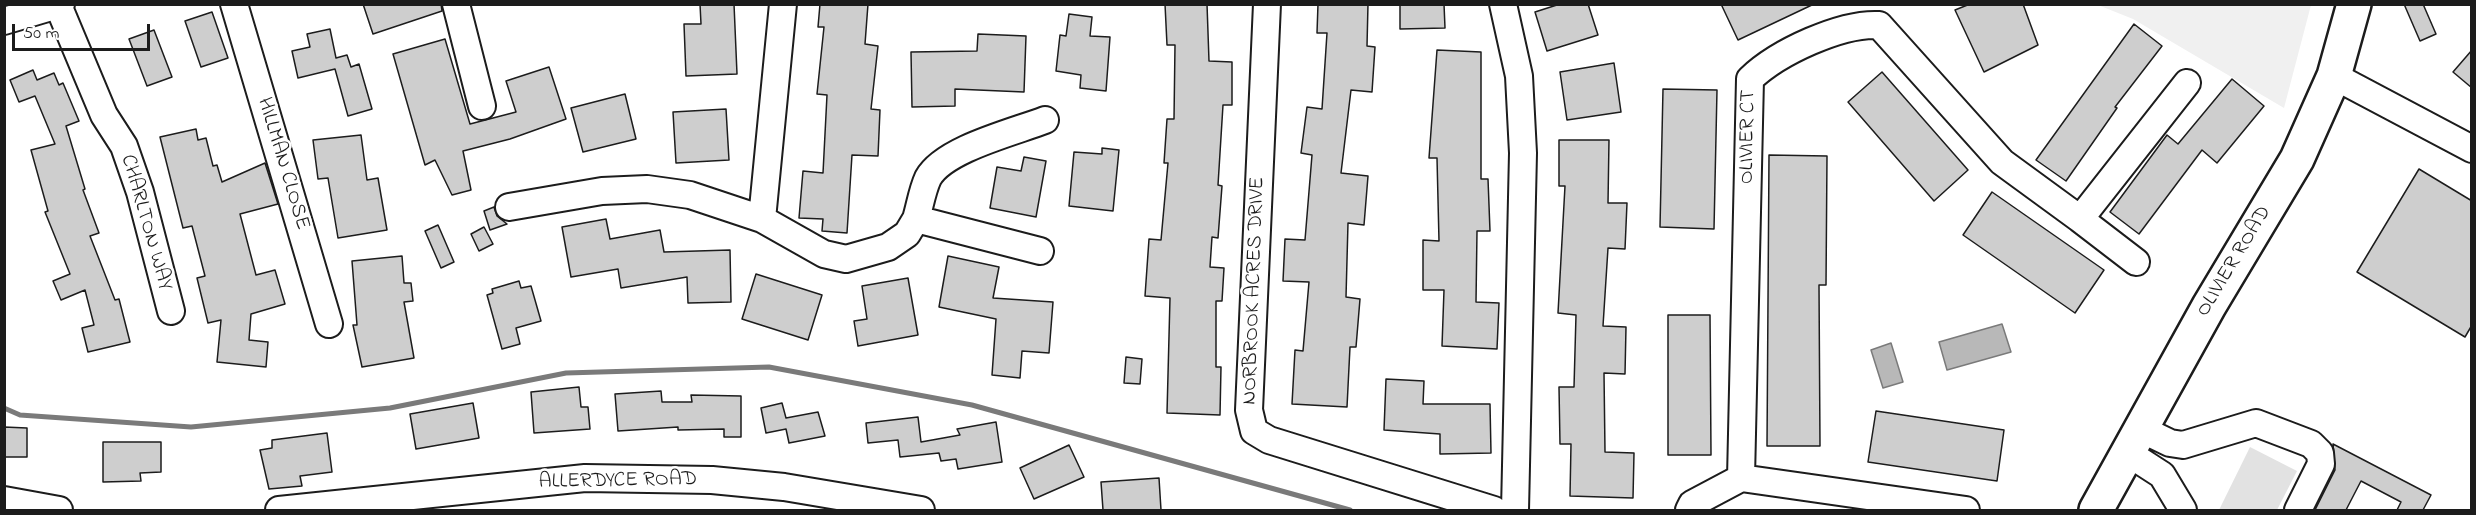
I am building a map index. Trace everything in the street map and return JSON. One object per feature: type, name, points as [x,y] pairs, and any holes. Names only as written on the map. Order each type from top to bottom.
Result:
[{"type":"main road","name":"OLIVIER ROAD","points":[[2096,510],[2209,306],[2297,159],[2334,76],[2354,4]]},
{"type":"street","name":"HILLMAN CLOSE","points":[[234,4],[329,324]]},
{"type":"street","points":[[456,4],[482,106]]},
{"type":"street","points":[[762,219],[783,4]]},
{"type":"street","name":"NORBROOK ACRES DRIVE","points":[[1267,4],[1249,410],[1254,431],[1269,440],[1494,510]]},
{"type":"street","points":[[1503,4],[1519,76],[1523,153],[1515,510]]},
{"type":"street","points":[[4,21],[60,5]]},
{"type":"street","name":"CHARLTON WAY","points":[[60,5],[104,115],[124,146],[140,192],[171,311]]},
{"type":"street","name":"OLIVIER CT","points":[[1741,478],[1750,79],[1762,67],[1780,56],[1861,24],[1880,25],[2002,162],[2136,262]]},
{"type":"street","points":[[2334,76],[2472,149]]},
{"type":"street","points":[[2080,219],[2187,82]]},
{"type":"street","points":[[509,207],[602,191],[647,189],[690,195],[762,219],[824,254],[846,259],[888,247],[907,234],[916,219],[929,177],[941,164],[964,150],[1045,120]]},
{"type":"street","points":[[916,219],[1040,250]]},
{"type":"street","points":[[2134,441],[2170,442],[2183,445],[2256,423],[2311,444],[2320,453],[2320,464],[2298,510]]},
{"type":"street","points":[[2134,441],[2162,475],[2183,510]]},
{"type":"street","points":[[2162,475],[2183,445]]},
{"type":"street","name":"ALLERDYCE ROAD","points":[[279,510],[355,507],[585,478],[712,480],[784,487],[921,510]]},
{"type":"street","points":[[1689,510],[1692,504],[1741,478],[1966,510]]},
{"type":"street","points":[[4,500],[59,510]]},
{"type":"shaded area","points":[[2098,5],[2311,5],[2284,108],[2133,19]]},
{"type":"shaded area","points":[[2002,324],[2011,352],[1947,370],[1939,342]]},
{"type":"shaded area","points":[[1891,343],[1903,382],[1883,388],[1871,350]]},
{"type":"shaded area","points":[[2250,447],[2297,471],[2277,510],[2219,510]]},
{"type":"building","points":[[363,4],[441,4],[442,11],[373,34]]},
{"type":"building","points":[[700,4],[734,4],[737,74],[686,76],[684,24],[701,24]]},
{"type":"building","points":[[820,4],[868,4],[865,44],[878,46],[871,109],[880,110],[878,156],[852,155],[847,233],[822,231],[823,219],[799,218],[803,171],[823,173],[827,95],[817,94],[824,27],[818,27]]},
{"type":"building","points":[[1165,4],[1207,4],[1209,61],[1232,62],[1232,105],[1223,105],[1218,185],[1222,186],[1218,238],[1212,237],[1210,267],[1224,268],[1222,301],[1216,301],[1216,367],[1221,367],[1220,415],[1167,413],[1170,298],[1145,296],[1149,239],[1161,240],[1168,163],[1164,163],[1167,119],[1174,119],[1175,45],[1167,45]]},
{"type":"building","points":[[1318,4],[1368,4],[1367,46],[1375,47],[1372,92],[1351,90],[1341,173],[1368,176],[1364,225],[1348,223],[1346,297],[1360,299],[1356,347],[1350,347],[1347,407],[1292,404],[1295,350],[1303,351],[1309,282],[1283,281],[1285,239],[1305,240],[1312,155],[1301,153],[1307,107],[1322,109],[1327,33],[1317,33]]},
{"type":"building","points":[[1400,4],[1444,4],[1445,28],[1400,29]]},
{"type":"building","points":[[1560,4],[1588,4],[1598,35],[1547,51],[1535,12]]},
{"type":"building","points":[[1721,4],[1814,4],[1738,40]]},
{"type":"building","points":[[1970,4],[2023,4],[2038,45],[1984,72],[1955,10]]},
{"type":"building","points":[[2404,4],[2423,4],[2436,34],[2420,41]]},
{"type":"building","points":[[212,12],[228,58],[201,67],[185,21]]},
{"type":"building","points":[[1069,14],[1092,17],[1090,36],[1110,37],[1106,91],[1080,88],[1081,75],[1056,71],[1060,35],[1066,36]]},
{"type":"building","points":[[2134,24],[2162,46],[2115,107],[2117,108],[2066,181],[2036,160]]},
{"type":"building","points":[[330,29],[336,58],[347,55],[351,67],[359,64],[372,109],[348,116],[335,69],[298,78],[292,51],[310,47],[307,34]]},
{"type":"building","points":[[154,30],[172,77],[147,86],[129,39]]},
{"type":"building","points":[[978,34],[1026,36],[1024,92],[955,89],[955,106],[912,107],[911,52],[977,51]]},
{"type":"building","points":[[445,39],[470,124],[516,112],[506,81],[549,67],[566,119],[510,139],[463,151],[471,190],[452,195],[435,160],[425,165],[393,54]]},
{"type":"building","points":[[1437,50],[1481,52],[1481,179],[1488,179],[1490,231],[1477,231],[1476,302],[1499,303],[1497,349],[1442,346],[1444,290],[1423,290],[1423,240],[1439,241],[1437,158],[1429,158]]},
{"type":"building","points":[[2472,50],[2472,88],[2453,72]]},
{"type":"building","points":[[1614,63],[1621,112],[1567,120],[1560,72]]},
{"type":"building","points":[[33,70],[37,80],[54,73],[59,85],[63,83],[79,121],[66,126],[85,189],[83,190],[99,233],[90,236],[115,300],[119,299],[130,342],[88,352],[82,328],[94,325],[85,290],[61,300],[53,281],[70,274],[45,212],[48,211],[31,150],[55,144],[35,96],[19,102],[10,80]]},
{"type":"building","points":[[1882,72],[1968,170],[1934,201],[1848,102]]},
{"type":"building","points":[[2232,79],[2264,106],[2217,163],[2202,150],[2139,234],[2110,212],[2167,135],[2178,144]]},
{"type":"building","points":[[1663,89],[1717,90],[1714,229],[1660,227]]},
{"type":"building","points":[[625,94],[636,139],[583,152],[571,108]]},
{"type":"building","points":[[726,109],[729,160],[676,163],[673,112]]},
{"type":"building","points":[[196,129],[198,140],[206,138],[213,166],[217,165],[222,182],[265,163],[278,204],[240,214],[256,275],[275,270],[285,304],[251,314],[249,340],[268,342],[266,367],[217,362],[221,320],[208,323],[197,278],[205,276],[192,226],[183,228],[160,137]]},
{"type":"building","points":[[361,135],[367,180],[378,178],[387,230],[338,238],[328,178],[318,179],[313,140]]},
{"type":"building","points":[[1559,140],[1609,140],[1608,203],[1627,203],[1625,249],[1608,248],[1603,326],[1626,327],[1625,374],[1604,373],[1605,452],[1634,453],[1633,498],[1570,496],[1571,444],[1560,444],[1559,387],[1574,387],[1576,315],[1558,313],[1565,186],[1559,186]]},
{"type":"building","points":[[1102,148],[1119,150],[1113,211],[1069,206],[1074,152],[1102,154]]},
{"type":"building","points":[[1769,155],[1827,156],[1826,285],[1819,285],[1820,446],[1767,446]]},
{"type":"building","points":[[1024,157],[1046,161],[1036,217],[990,208],[997,167],[1021,171]]},
{"type":"building","points":[[2419,169],[2472,201],[2472,325],[2465,337],[2357,272]]},
{"type":"building","points":[[1992,192],[2104,270],[2075,313],[1963,235]]},
{"type":"building","points":[[494,207],[497,216],[507,224],[490,230],[484,211]]},
{"type":"building","points":[[606,219],[610,239],[660,230],[664,252],[730,250],[731,302],[688,303],[687,277],[621,288],[618,269],[571,277],[562,227]]},
{"type":"building","points":[[438,225],[454,262],[441,268],[425,231]]},
{"type":"building","points":[[484,227],[493,244],[479,251],[471,234]]},
{"type":"building","points":[[402,256],[404,283],[411,283],[413,301],[404,302],[414,358],[362,367],[353,325],[357,325],[352,261]]},
{"type":"building","points":[[948,256],[999,267],[993,298],[1053,302],[1049,353],[1022,351],[1020,378],[992,375],[996,319],[939,307]]},
{"type":"building","points":[[756,274],[822,295],[808,340],[742,319]]},
{"type":"building","points":[[908,278],[918,335],[858,346],[854,321],[867,319],[862,286]]},
{"type":"building","points":[[519,281],[521,288],[531,286],[541,321],[516,328],[520,344],[502,349],[487,295],[493,293],[492,289]]},
{"type":"building","points":[[1668,315],[1710,315],[1711,455],[1668,455]]},
{"type":"building","points":[[1126,357],[1142,359],[1140,384],[1124,383]]},
{"type":"building","points":[[1386,379],[1424,381],[1423,404],[1490,404],[1491,453],[1440,454],[1440,434],[1384,430]]},
{"type":"building","points":[[579,387],[581,407],[588,407],[590,429],[534,433],[531,392]]},
{"type":"building","points":[[661,391],[662,402],[692,402],[691,395],[741,396],[741,437],[724,437],[724,429],[678,430],[678,427],[618,431],[615,394]]},
{"type":"building","points":[[473,403],[479,438],[416,449],[410,414]]},
{"type":"building","points":[[782,403],[786,418],[818,412],[825,436],[789,443],[786,429],[766,433],[761,408]]},
{"type":"building","points":[[1876,411],[2004,430],[1997,481],[1868,462]]},
{"type":"building","points":[[918,417],[921,442],[960,435],[957,429],[996,422],[1002,462],[958,469],[956,459],[941,461],[939,453],[900,457],[898,440],[868,443],[866,423]]},
{"type":"building","points":[[4,427],[27,428],[27,457],[4,457]]},
{"type":"building","points":[[327,433],[332,472],[300,476],[302,486],[269,489],[260,450],[272,448],[272,440]]},
{"type":"building","points":[[103,442],[161,442],[161,472],[140,473],[141,481],[103,482]]},
{"type":"building","points":[[2333,444],[2431,495],[2423,510],[2397,510],[2401,502],[2361,481],[2346,510],[2315,510],[2335,470]]},
{"type":"building","points":[[1069,445],[1084,477],[1034,499],[1020,468]]},
{"type":"building","points":[[1159,478],[1161,510],[1103,510],[1101,482]]},
{"type":"waterway","points":[[4,408],[20,415],[191,427],[390,408],[566,373],[769,367],[972,405],[1350,510]]}]
